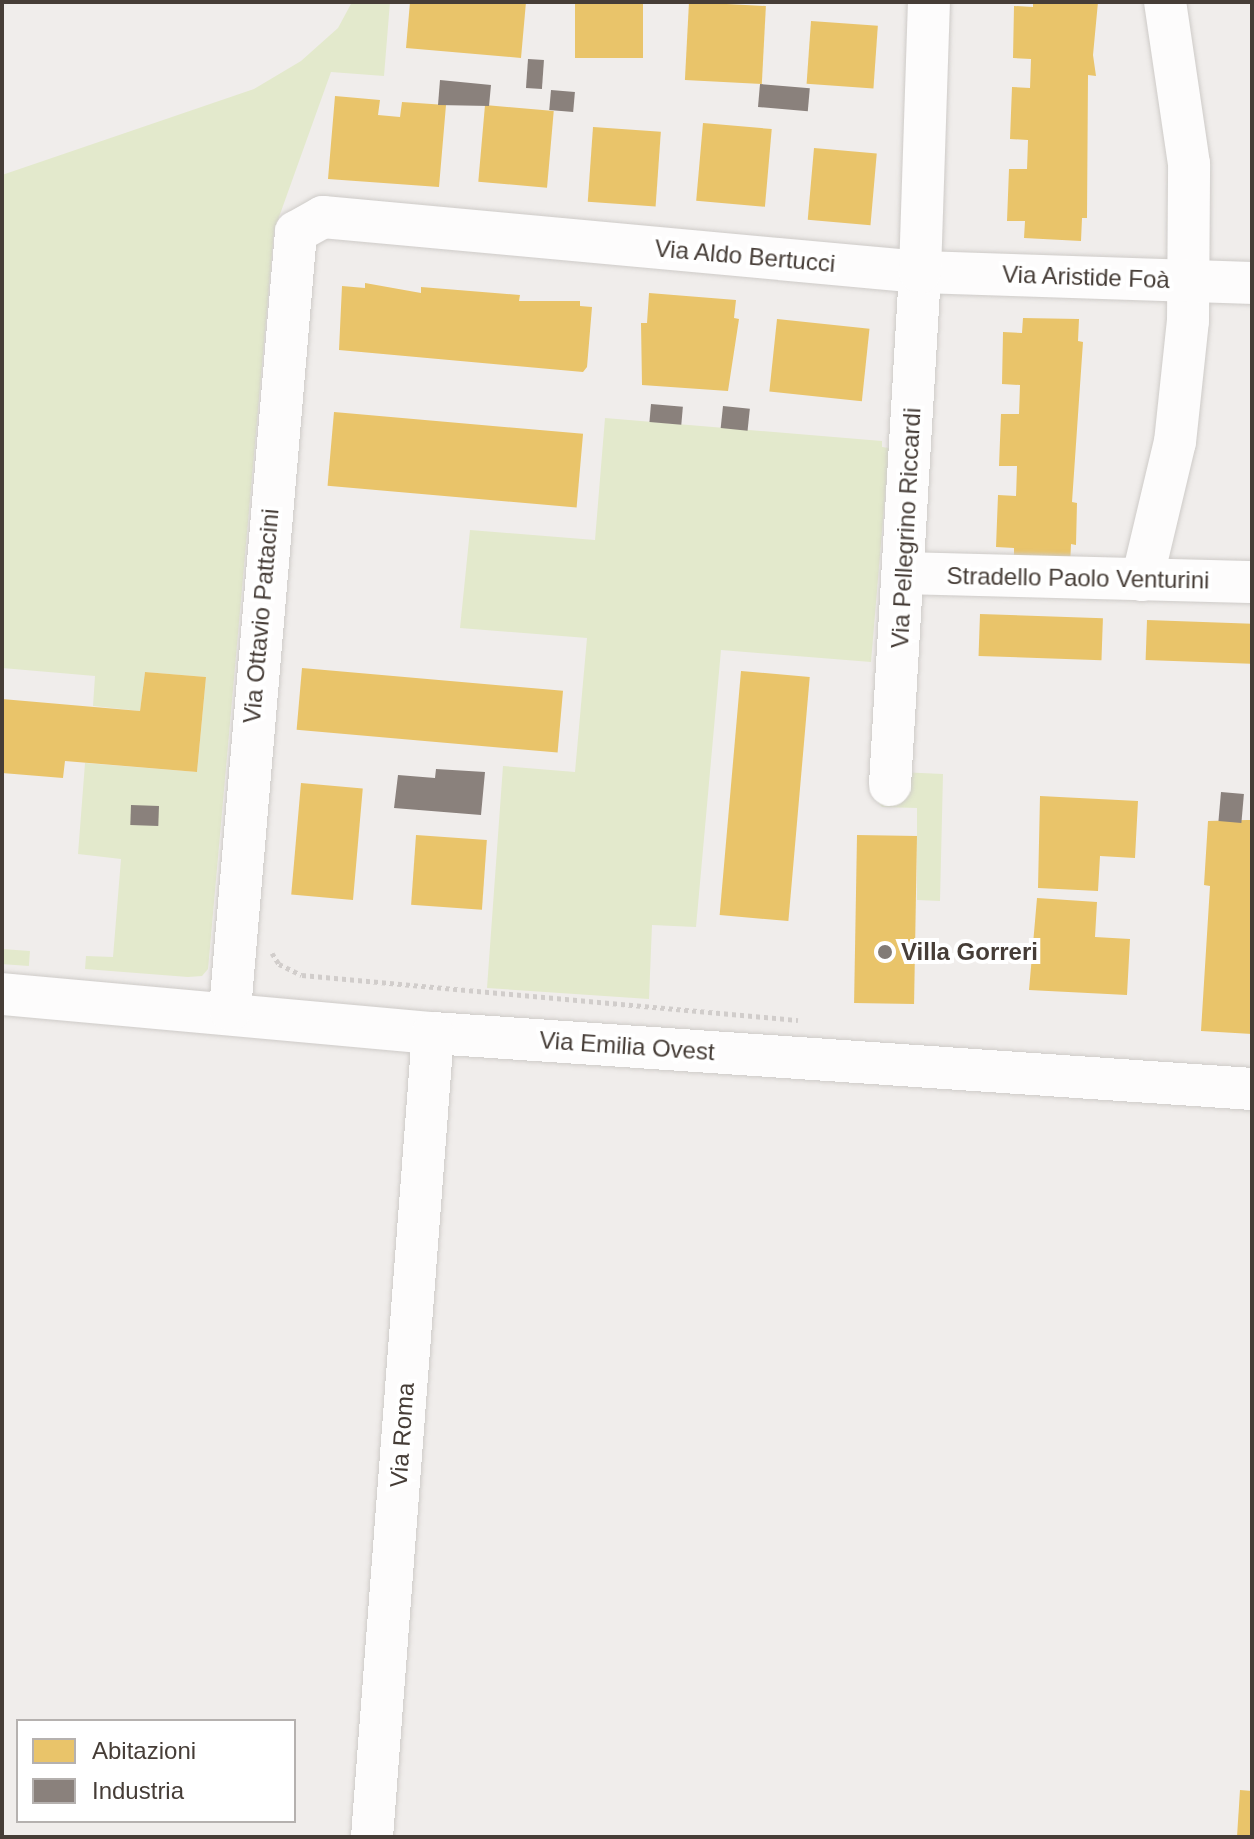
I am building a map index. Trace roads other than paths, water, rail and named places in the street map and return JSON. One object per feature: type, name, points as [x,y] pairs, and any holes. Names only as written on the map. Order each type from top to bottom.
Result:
[{"type":"street","points":[[920,272],[929,2]]},
{"type":"street","points":[[1142,580],[1175,442],[1189,281],[1187,145],[1165,2]]},
{"type":"street","name":"Via Aldo Bertucci","points":[[302,225],[323,217],[920,272]]},
{"type":"street","name":"Via Ottavio Pattacini","points":[[230,1010],[292,243],[302,225]]},
{"type":"street","name":"Via Aristide Foà","points":[[920,272],[1252,283]]},
{"type":"street","name":"Via Pellegrino Riccardi","points":[[890,785],[920,272]]},
{"type":"street","name":"Stradello Paolo Venturini","points":[[904,573],[1252,582]]},
{"type":"street","name":"Via Emilia Ovest","points":[[2,994],[230,1010],[433,1033],[1252,1089]]},
{"type":"street","name":"Via Roma","points":[[372,1837],[433,1033]]},
{"type":"place","name":"Villa Gorreri","points":[[885,952]]}]
